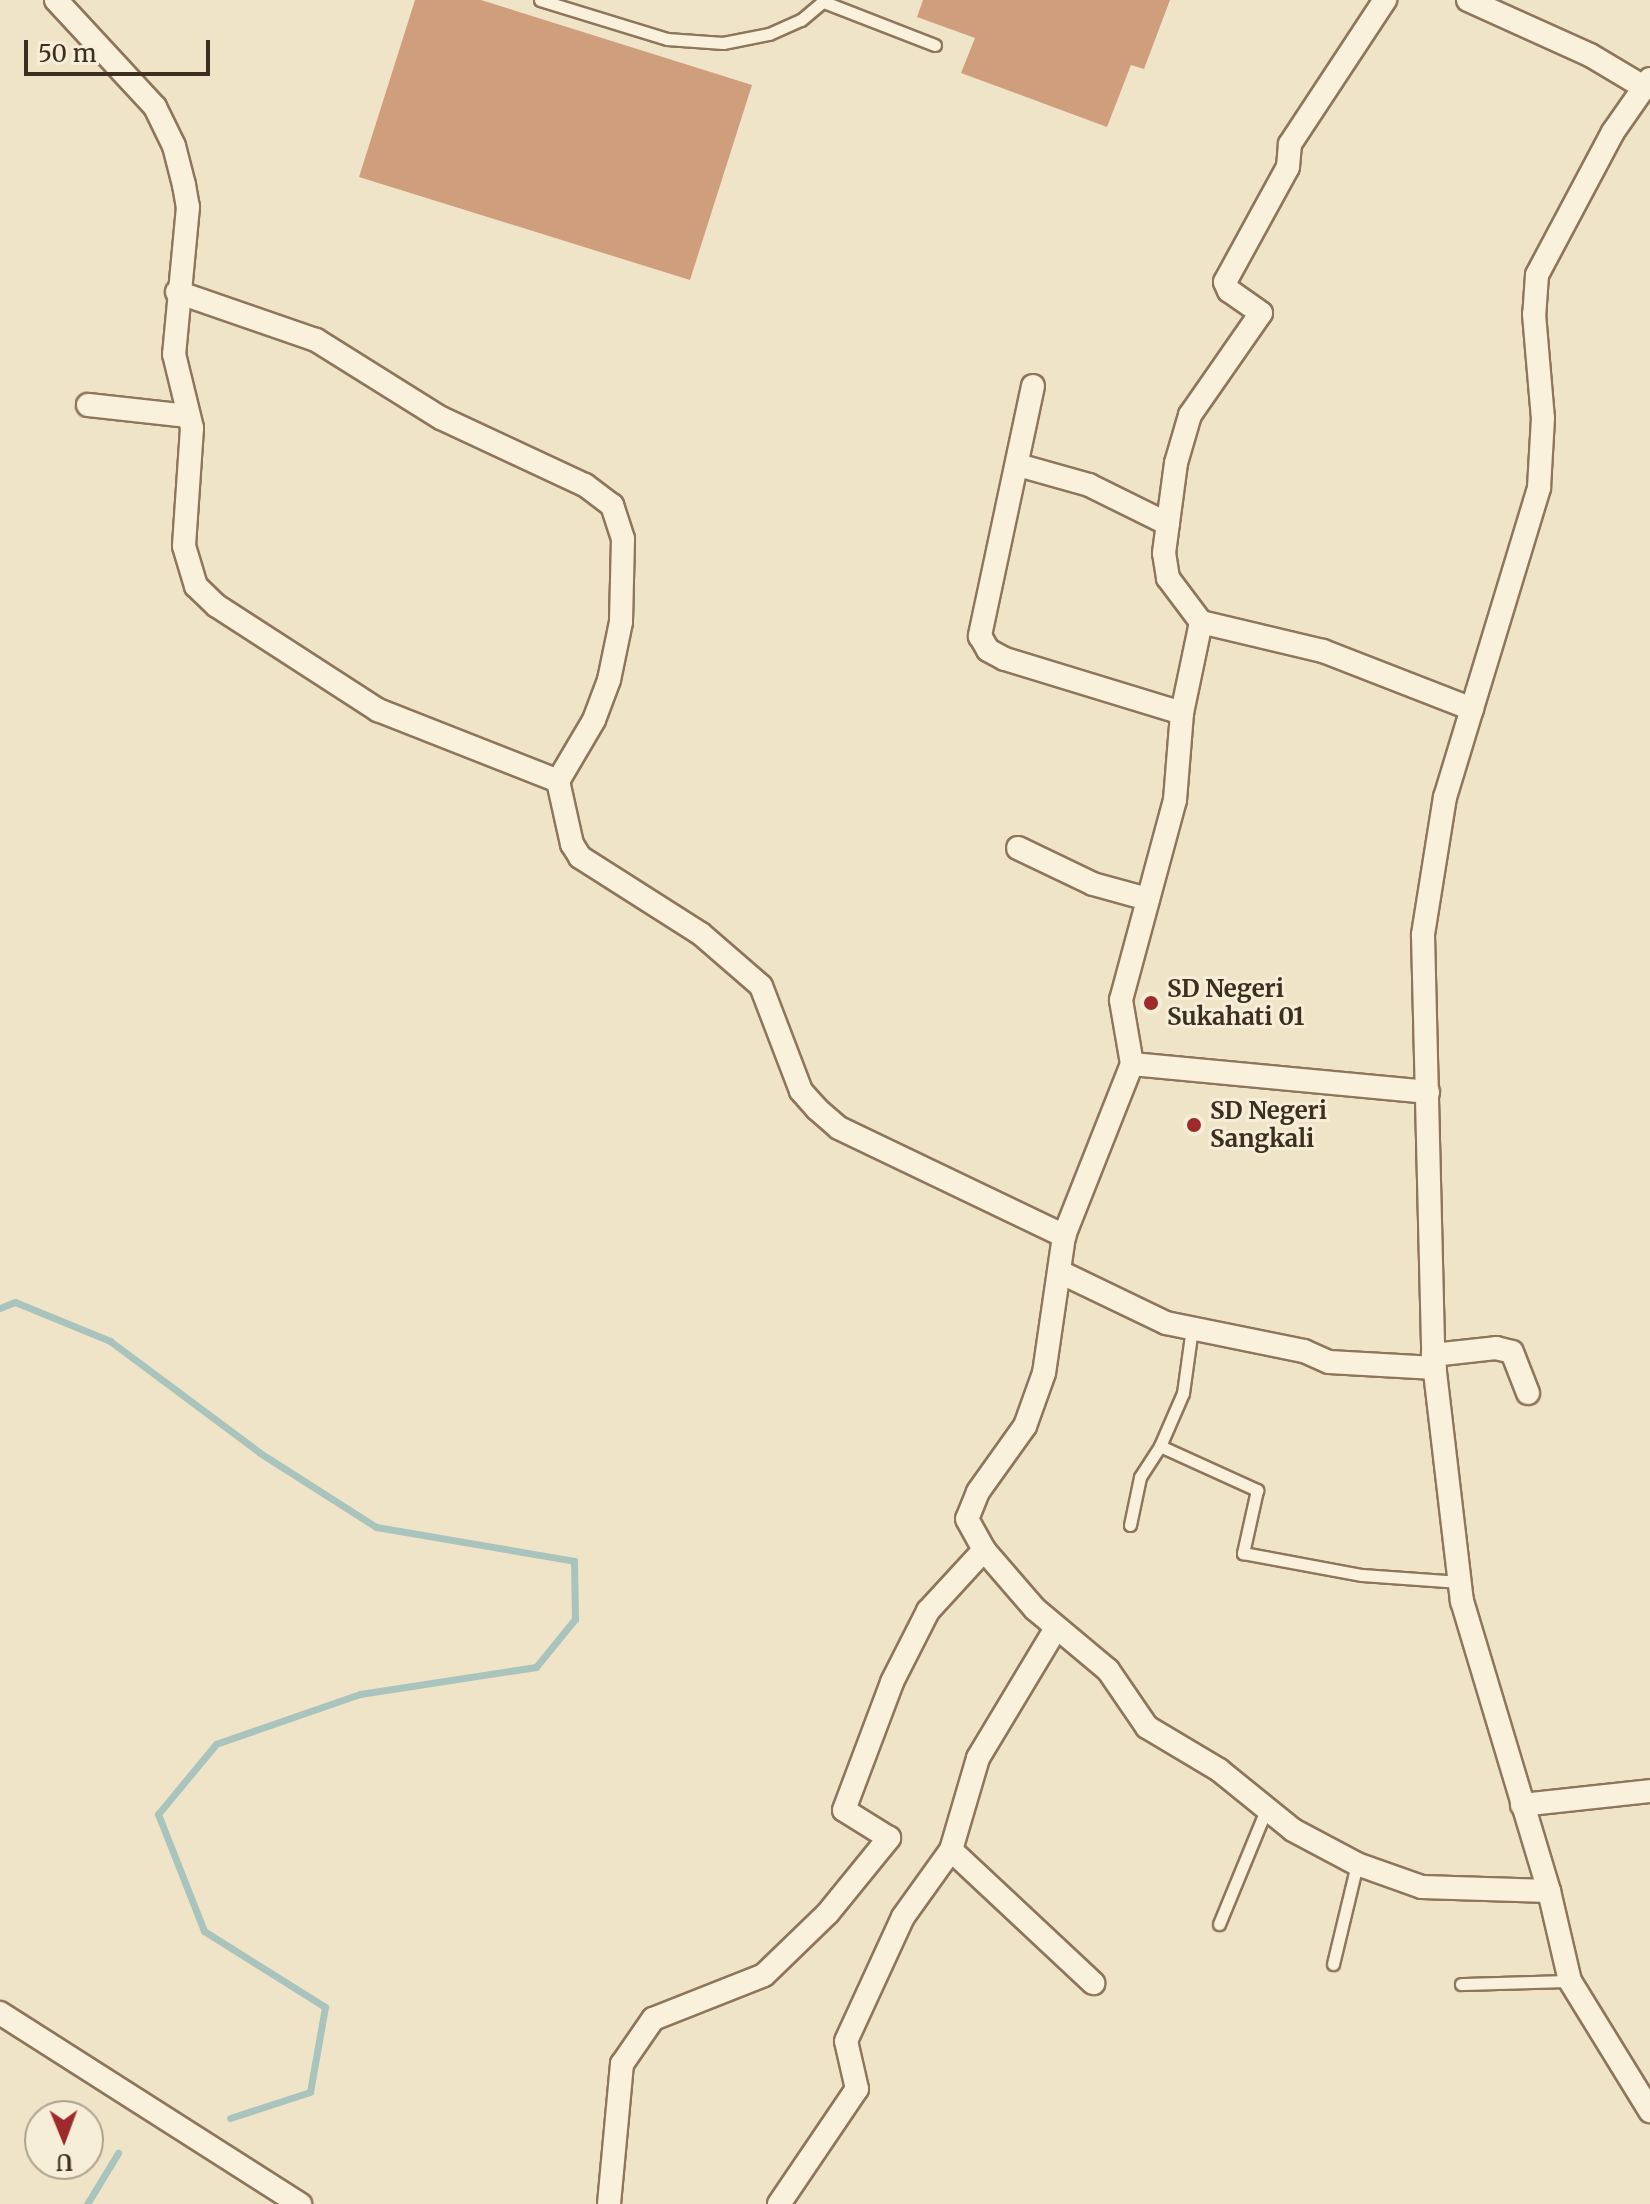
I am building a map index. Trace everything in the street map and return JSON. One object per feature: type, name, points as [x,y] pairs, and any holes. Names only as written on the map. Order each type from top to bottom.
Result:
[{"type":"street","points":[[56,0],[137,82],[166,125],[188,207],[177,292],[175,373],[192,428],[184,546],[196,586],[217,606],[378,710],[558,781]]},
{"type":"street","points":[[1385,0],[1290,144],[1288,167],[1225,282],[1229,291],[1261,313],[1190,415],[1164,553],[1168,578],[1201,622],[1323,651],[1472,709]]},
{"type":"street","points":[[1468,0],[1646,83],[1537,275],[1533,292],[1542,465],[1437,832],[1423,935],[1434,1361],[1460,1582],[1481,1676],[1549,1891],[1570,1981],[1650,2111]]},
{"type":"street","points":[[177,292],[316,340],[441,418],[585,485],[612,505],[623,539],[621,622],[609,680],[594,720],[558,781],[572,844],[580,857],[701,934],[761,986],[801,1091],[839,1128],[1064,1236]]},
{"type":"street","points":[[1033,386],[980,636],[988,650],[1182,713]]},
{"type":"street","points":[[88,405],[188,416]]},
{"type":"street","points":[[1018,465],[1089,485],[1168,524]]},
{"type":"street","points":[[1201,622],[1182,713],[1175,800],[1121,1000],[1132,1064],[1064,1236],[1044,1373],[1025,1426],[969,1508],[970,1529],[984,1550],[1056,1628],[1108,1670],[1147,1727],[1219,1770],[1266,1810],[1357,1864],[1422,1887],[1454,1891],[1549,1891]]},
{"type":"street","points":[[1018,848],[1093,884],[1148,899]]},
{"type":"street","points":[[1132,1064],[1428,1092]]},
{"type":"street","points":[[1060,1272],[1166,1323],[1304,1351],[1329,1362],[1434,1361],[1496,1348],[1512,1352],[1528,1393]]},
{"type":"street","points":[[609,2204],[622,2064],[653,2019],[764,1975],[828,1913],[889,1838],[844,1810],[892,1682],[928,1611],[984,1550]]},
{"type":"street","points":[[779,2204],[857,2089],[846,2041],[903,1917],[951,1850],[978,1758],[1056,1628]]},
{"type":"street","points":[[1522,1805],[1650,1791]]},
{"type":"street","points":[[951,1850],[1093,1983]]},
{"type":"street","points":[[0,2013],[300,2204]]},
{"type":"lane","points":[[540,0],[667,39],[723,43],[769,34],[825,1],[935,45]]},
{"type":"lane","points":[[1130,1525],[1140,1477],[1160,1446],[1183,1393],[1192,1328]]},
{"type":"lane","points":[[1160,1446],[1257,1490],[1243,1553],[1362,1575],[1460,1582]]},
{"type":"lane","points":[[1219,1924],[1266,1810]]},
{"type":"lane","points":[[1333,1964],[1357,1864]]},
{"type":"lane","points":[[1461,1984],[1570,1981]]},
{"type":"building","points":[[415,0],[481,0],[752,85],[690,280],[359,177]]},
{"type":"building","points":[[923,0],[1170,0],[1144,69],[1131,65],[1107,127],[961,73],[975,38],[917,17]]},
{"type":"waterway","points":[[0,1308],[15,1302],[110,1341],[260,1453],[376,1527],[574,1561],[575,1619],[536,1667],[360,1694],[216,1744],[158,1814],[204,1931],[325,2007],[310,2092],[230,2118]]},
{"type":"waterway","points":[[87,2204],[118,2153]]},
{"type":"place","name":"SD Negeri Sukahati 01","points":[[1151,1003]]},
{"type":"place","name":"SD Negeri Sangkali","points":[[1194,1125]]}]
